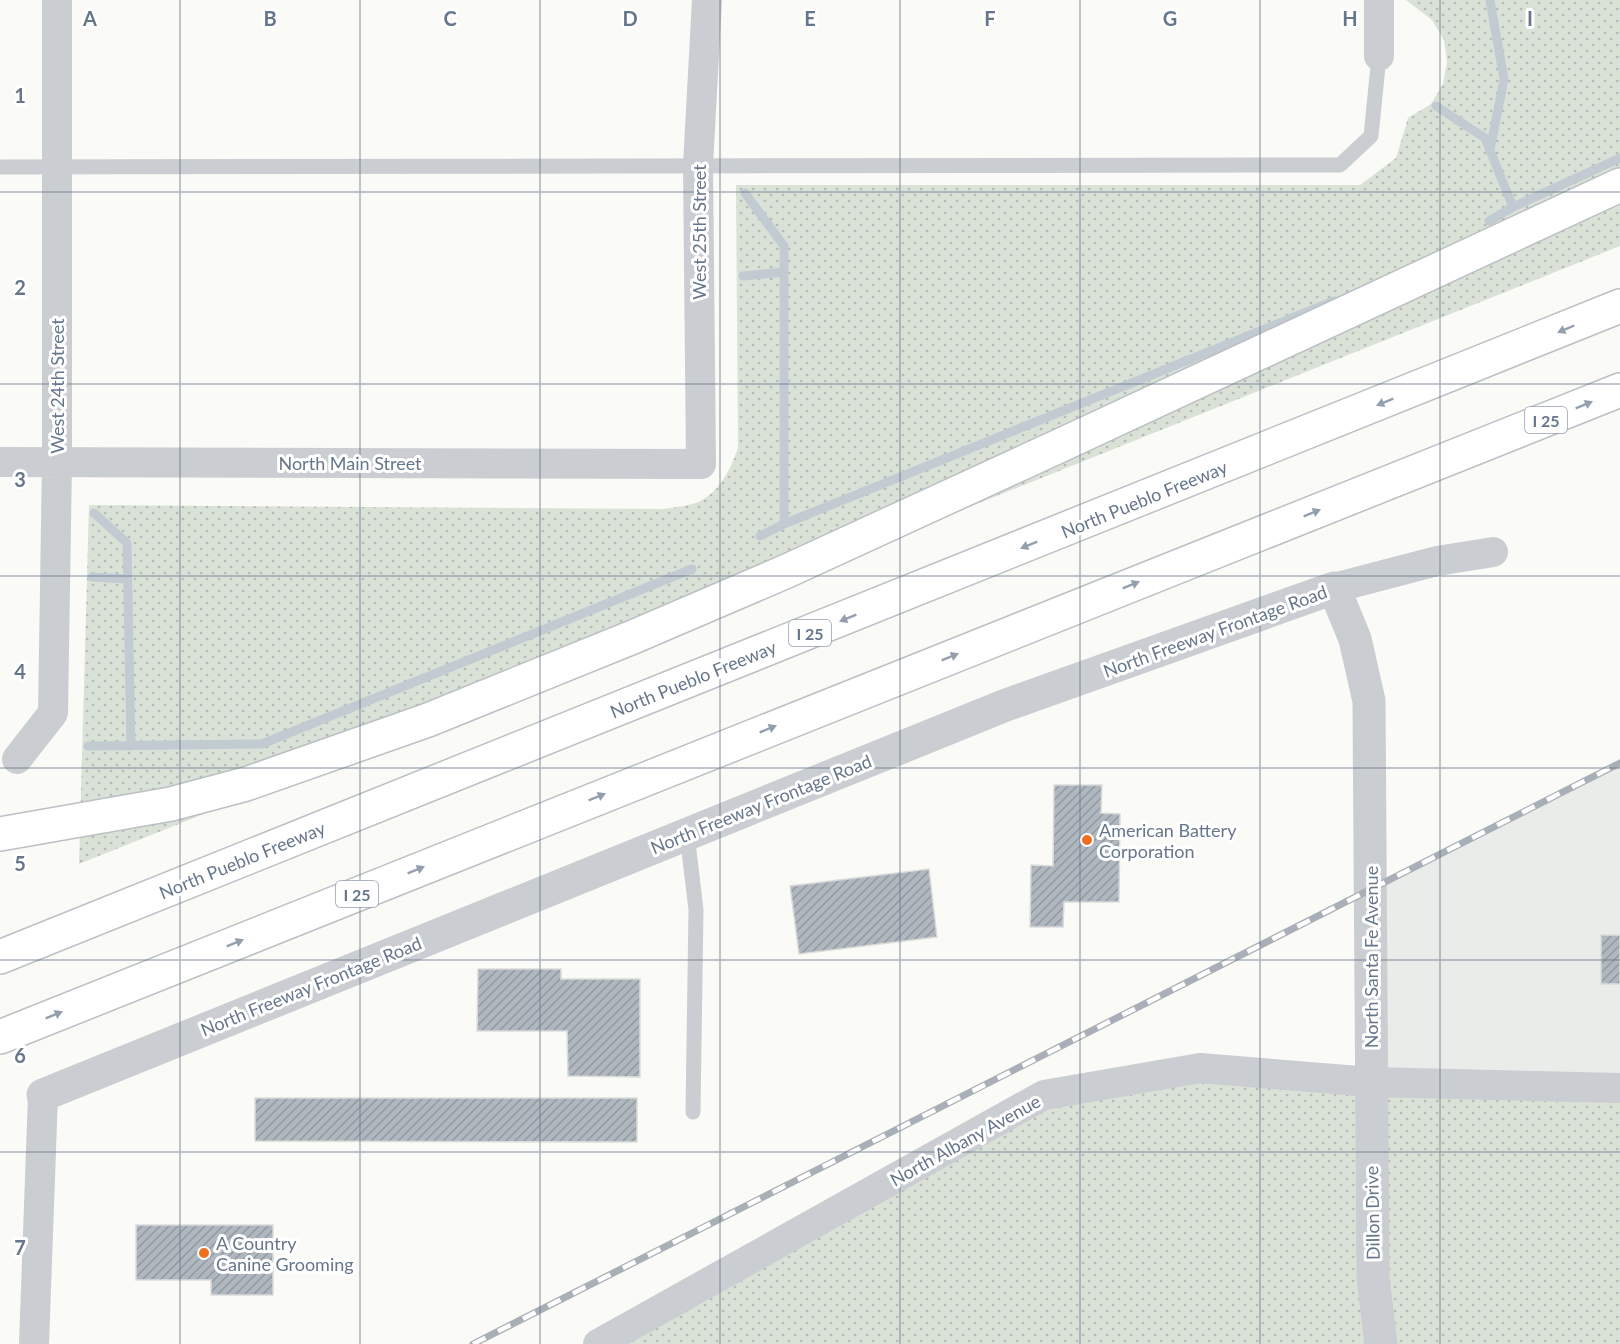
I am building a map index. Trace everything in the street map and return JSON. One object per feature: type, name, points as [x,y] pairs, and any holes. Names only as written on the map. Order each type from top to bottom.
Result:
[{"type":"highway","points":[[0,834],[171,804],[246,784],[428,720],[633,637],[787,571],[1620,184]]},
{"type":"highway","name":"North Pueblo Freeway","points":[[0,957],[1620,306]]},
{"type":"highway","name":"I 25","points":[[0,1037],[1620,390]]},
{"type":"street","name":"West 24th Street","points":[[9,758],[53,713],[57,462],[57,0]]},
{"type":"street","name":"West 25th Street","points":[[701,464],[698,165],[707,0]]},
{"type":"street","points":[[1379,0],[1379,56]]},
{"type":"street","name":"North Main Street","points":[[0,462],[701,464]]},
{"type":"street","name":"North Freeway Frontage Road","points":[[43,1095],[1006,705],[1334,588],[1437,561],[1493,552]]},
{"type":"street","name":"North Santa Fe Avenue","points":[[1334,588],[1355,639],[1369,701],[1371,1082]]},
{"type":"street","name":"North Albany Avenue","points":[[598,1344],[1044,1095],[1200,1068],[1371,1082]]},
{"type":"street","points":[[1371,1082],[1620,1088]]},
{"type":"street","name":"Dillon Drive","points":[[1371,1082],[1373,1278],[1381,1344]]},
{"type":"street","points":[[34,1344],[43,1095]]},
{"type":"lane","points":[[0,167],[1340,165],[1371,136],[1379,56]]},
{"type":"lane","points":[[687,834],[696,910],[693,1112]]},
{"type":"shaded area","points":[[1406,0],[1620,0],[1620,246],[79,864],[89,505],[664,509],[696,503],[718,487],[728,472],[738,448],[736,185],[1360,185],[1396,158],[1408,118],[1431,104],[1443,84],[1447,62],[1444,40],[1432,20]]},
{"type":"shaded area","points":[[1620,763],[1620,1088],[1371,1082],[1371,889]]},
{"type":"shaded area","points":[[1200,1068],[1620,1088],[1620,1344],[598,1344],[1044,1095]]},
{"type":"building","name":"American Battery Corporation","points":[[1054,785],[1102,785],[1101,813],[1120,814],[1119,902],[1064,902],[1063,927],[1030,927],[1031,865],[1053,866]]},
{"type":"building","points":[[929,869],[937,937],[799,954],[790,886]]},
{"type":"building","points":[[1601,935],[1620,935],[1620,984],[1601,984]]},
{"type":"building","points":[[478,969],[561,969],[561,979],[640,979],[640,1077],[568,1076],[567,1031],[477,1031]]},
{"type":"building","points":[[255,1098],[637,1098],[637,1142],[255,1141]]},
{"type":"building","name":"A Country Canine Grooming","points":[[136,1225],[273,1225],[273,1295],[211,1295],[211,1280],[136,1280]]},
{"type":"waterway","points":[[1490,0],[1504,79],[1490,150]]},
{"type":"waterway","points":[[1436,106],[1485,138],[1513,207]]},
{"type":"waterway","points":[[1489,221],[1513,207],[1620,158]]},
{"type":"waterway","points":[[745,193],[784,246],[784,524]]},
{"type":"waterway","points":[[743,276],[784,272]]},
{"type":"waterway","points":[[760,536],[784,524],[1334,301]]},
{"type":"waterway","points":[[94,513],[127,543],[131,746]]},
{"type":"waterway","points":[[88,746],[262,744],[692,569]]},
{"type":"waterway","points":[[92,577],[127,579]]},
{"type":"railway","points":[[473,1344],[1620,763]]},
{"type":"place","name":"American Battery Corporation","points":[[1087,840]]},
{"type":"place","name":"A Country Canine Grooming","points":[[204,1253]]}]
